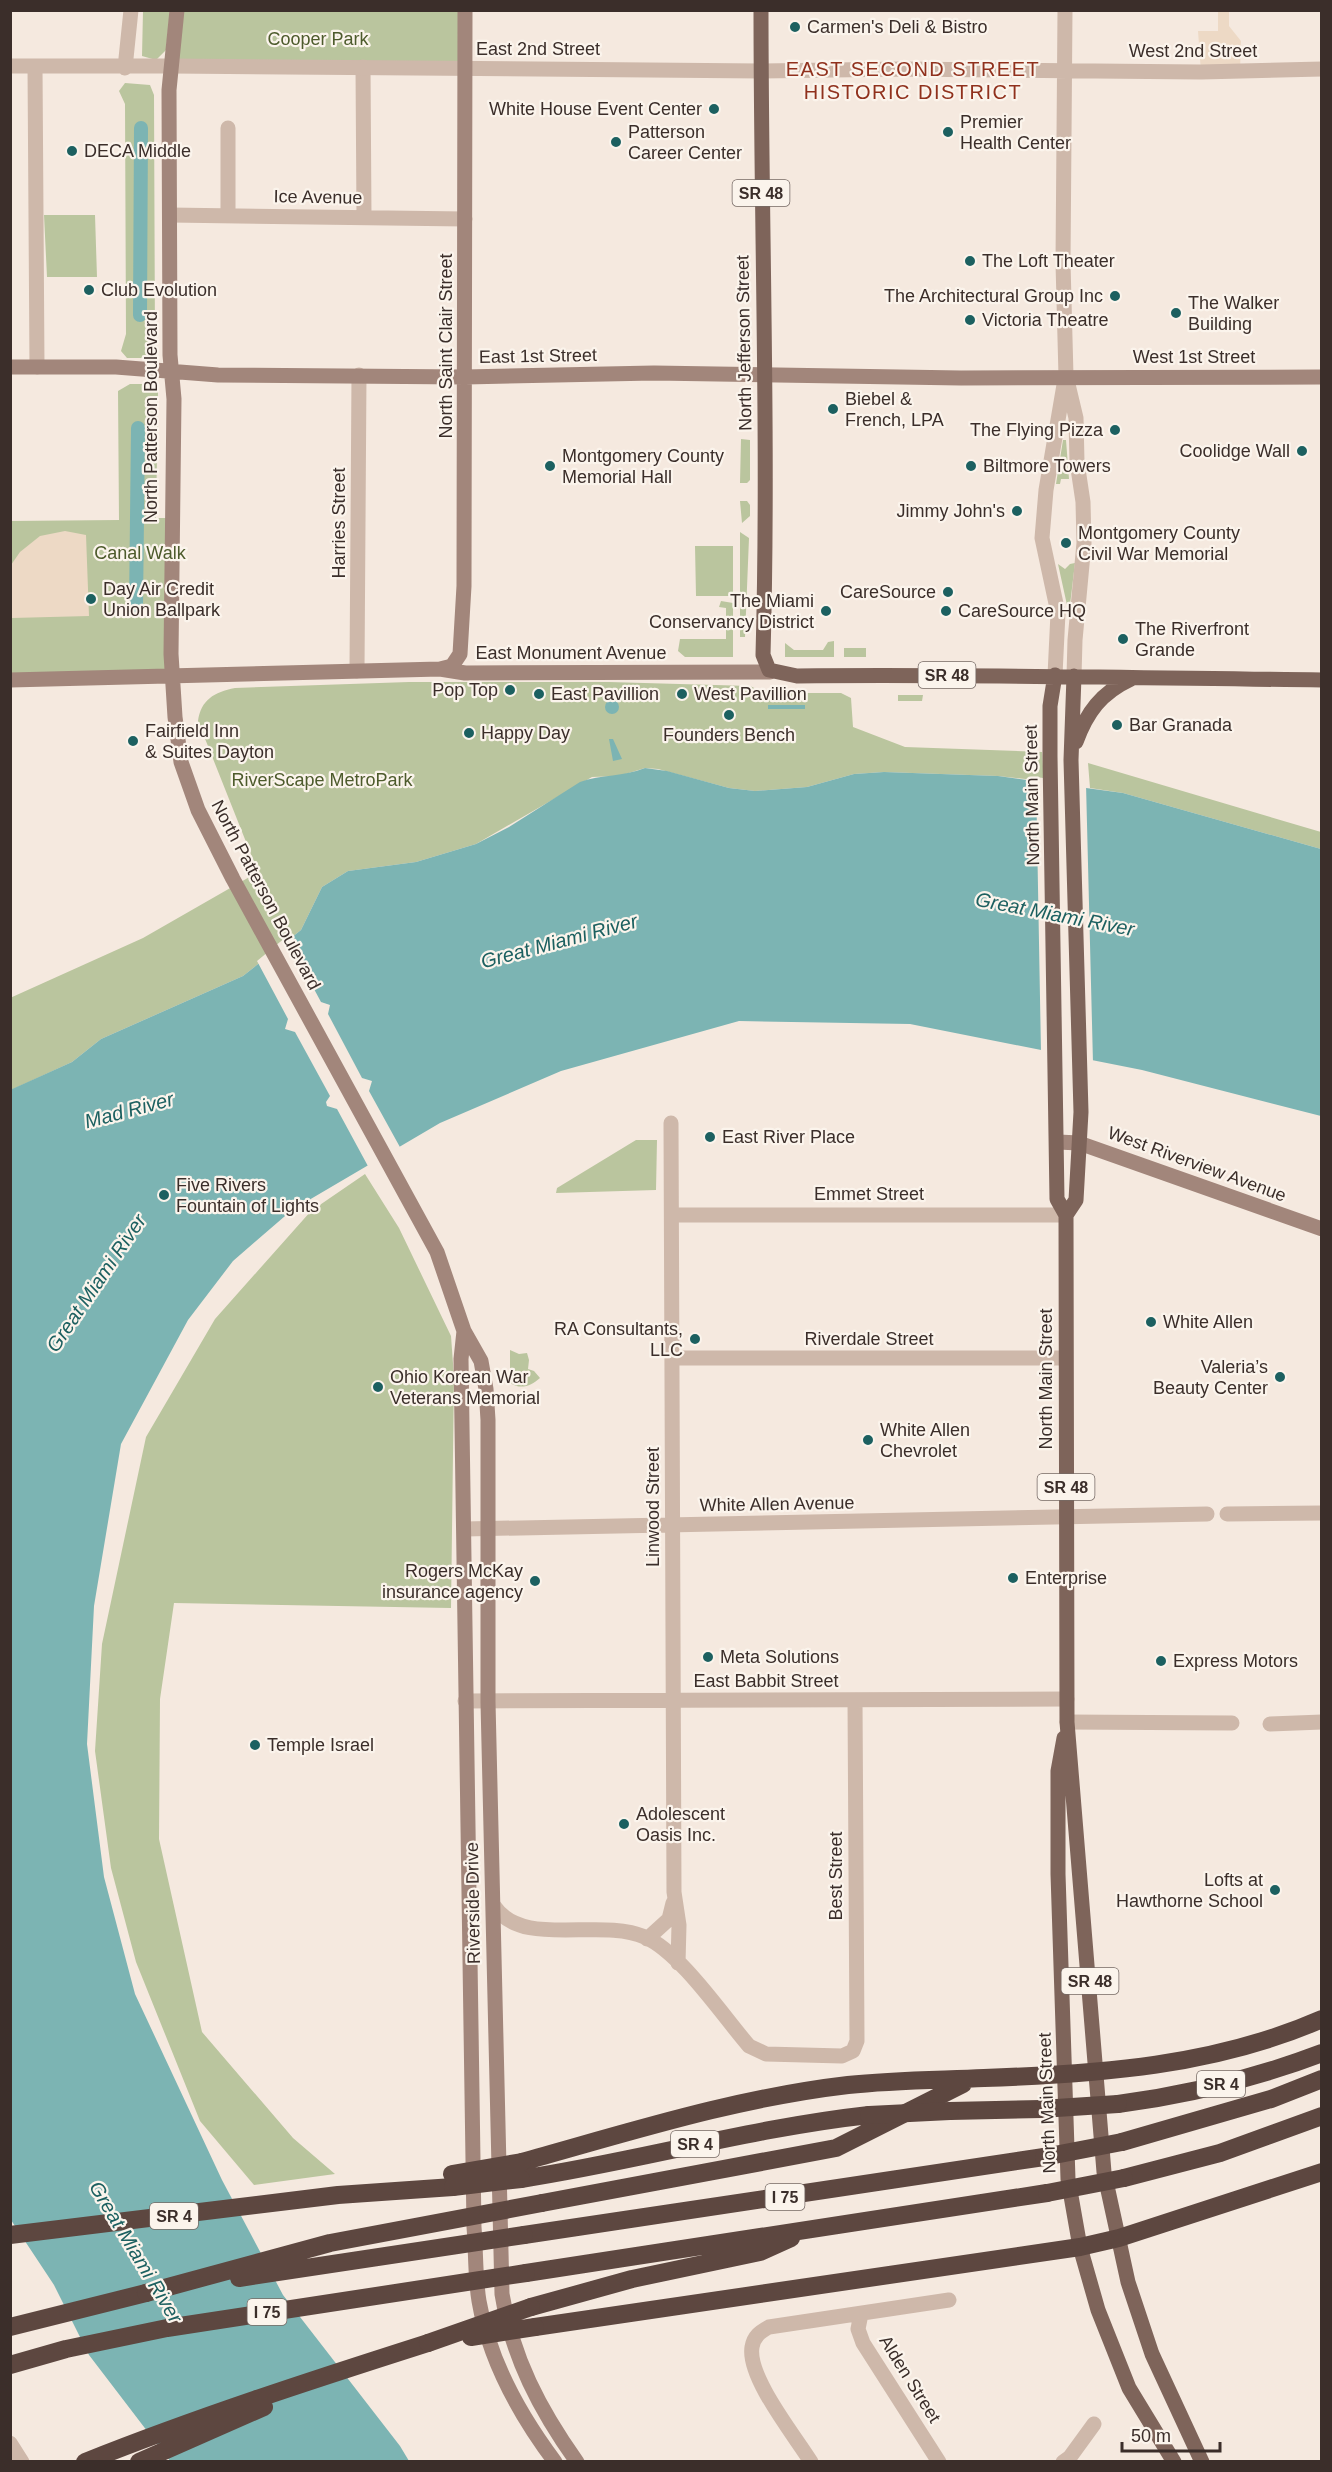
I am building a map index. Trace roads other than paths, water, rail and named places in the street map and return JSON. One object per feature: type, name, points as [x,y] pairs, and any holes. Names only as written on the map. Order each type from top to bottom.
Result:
[{"type":"highway","points":[[521,2170],[692,2114],[758,2099],[850,2085],[1098,2072],[1167,2064],[1235,2049],[1289,2033],[1322,2019]]},
{"type":"highway","name":"SR 4","points":[[10,2235],[453,2181],[521,2170],[598,2165],[789,2124],[869,2115],[1118,2104],[1208,2087],[1280,2068],[1322,2053]]},
{"type":"highway","points":[[146,2293],[330,2243],[836,2148],[953,2086],[982,2079]]},
{"type":"highway","name":"I 75","points":[[10,2326],[146,2293],[1044,2157],[1122,2142],[1271,2099],[1322,2079]]},
{"type":"highway","name":"I 75","points":[[10,2365],[66,2349],[167,2328],[1047,2193],[1124,2178],[1220,2153],[1322,2116]]},
{"type":"highway","points":[[428,2343],[1080,2247],[1119,2238],[1322,2172]]},
{"type":"highway","points":[[1285,2184],[1304,2185],[1322,2182]]},
{"type":"highway","points":[[85,2462],[172,2427],[531,2307],[632,2279],[760,2252],[806,2231]]},
{"type":"highway","points":[[139,2462],[259,2409],[332,2372]]},
{"type":"main road","name":"North Patterson Boulevard","points":[[177,10],[171,66],[170,371],[174,399],[171,654],[175,717],[185,775],[198,810],[233,879],[424,1231]]},
{"type":"main road","name":"North Saint Clair Street","points":[[440,669],[452,666],[459,657],[464,586],[465,10]]},
{"type":"main road","name":"North Jefferson Street","points":[[761,10],[760,222],[765,375],[763,655],[764,664],[770,672]]},
{"type":"main road","name":"East 1st Street","points":[[10,367],[116,367],[218,375],[1066,376]]},
{"type":"main road","name":"West 1st Street","points":[[1066,376],[1322,377]]},
{"type":"main road","name":"East Monument Avenue","points":[[10,680],[440,669],[465,673],[770,672],[797,676],[1055,675],[1131,679],[1322,680]]},
{"type":"main road","name":"North Main Street","points":[[1055,675],[1050,706],[1050,756],[1058,1142],[1057,1199],[1066,1215],[1067,1722],[1098,2072],[1104,2172],[1128,2282],[1152,2354],[1202,2462]]},
{"type":"main road","name":"North Main Street","points":[[1066,1215],[1076,1200],[1081,1112],[1072,757],[1074,676]]},
{"type":"main road","name":"SR 48","points":[[1072,757],[1086,718],[1098,700],[1131,679]]},
{"type":"main road","name":"West Riverview Avenue","points":[[1058,1142],[1079,1143],[1322,1229]]},
{"type":"main road","name":"Riverside Drive","points":[[424,1231],[446,1273],[464,1331],[481,1360],[486,1389],[489,1530],[488,1702],[502,2294],[509,2327],[531,2388],[553,2429],[578,2462]]},
{"type":"main road","name":"Riverside Drive","points":[[464,1331],[461,1359],[465,1529],[465,1701],[474,2215],[479,2300],[497,2362],[512,2395],[536,2436],[555,2462]]},
{"type":"main road","name":"North Main Street","points":[[1067,1722],[1058,1783],[1058,1874],[1068,2179],[1080,2247],[1098,2310],[1129,2388],[1174,2462]]},
{"type":"street","points":[[125,68],[131,10]]},
{"type":"street","name":"North Main Street","points":[[1055,675],[1058,613],[1042,538],[1043,516],[1066,376],[1063,263],[1065,10]]},
{"type":"street","name":"East 2nd Street","points":[[10,66],[761,71],[1065,70]]},
{"type":"street","points":[[34,66],[37,367]]},
{"type":"street","points":[[363,67],[364,217]]},
{"type":"street","name":"West 2nd Street","points":[[1065,70],[1201,72],[1322,69]]},
{"type":"street","points":[[228,128],[228,216]]},
{"type":"street","name":"Ice Avenue","points":[[170,215],[465,219]]},
{"type":"street","name":"Harries Street","points":[[357,671],[359,375]]},
{"type":"street","name":"North Main Street","points":[[1066,376],[1076,418],[1077,462],[1084,524],[1084,559],[1075,640],[1074,676]]},
{"type":"street","name":"Linwood Street","points":[[671,1123],[675,1892],[679,1925],[678,1963]]},
{"type":"street","name":"Emmet Street","points":[[672,1215],[1066,1215]]},
{"type":"street","name":"Riverdale Street","points":[[672,1358],[1065,1358]]},
{"type":"street","points":[[1227,1514],[1322,1513]]},
{"type":"street","name":"White Allen Avenue","points":[[465,1529],[1207,1514]]},
{"type":"street","name":"East Babbit Street","points":[[465,1701],[1067,1699]]},
{"type":"street","name":"Best Street","points":[[678,1963],[748,2046],[757,2052],[766,2055],[842,2056],[852,2051],[857,2041],[855,1700]]},
{"type":"street","points":[[1067,1722],[1232,1724]]},
{"type":"street","points":[[1270,1724],[1322,1722]]},
{"type":"street","name":"Linwood Street","points":[[647,1939],[669,1919],[675,1892]]},
{"type":"street","points":[[494,1906],[501,1917],[518,1926],[537,1929],[604,1928],[647,1939],[678,1963]]},
{"type":"street","name":"Alden Street","points":[[811,2462],[760,2382],[751,2349],[756,2335],[769,2327],[949,2300]]},
{"type":"street","name":"Alden Street","points":[[861,2314],[858,2329],[863,2343],[939,2462]]},
{"type":"street","points":[[1062,2462],[1070,2457],[1094,2424]]},
{"type":"street","points":[[10,2443],[22,2462]]},
{"type":"water","points":[[612,700],[617,702],[619,707],[617,712],[612,714],[607,712],[605,707],[607,702]]},
{"type":"water","points":[[768,705],[805,705],[805,709],[768,709]]},
{"type":"water","points":[[609,739],[613,739],[622,759],[613,761]]},
{"type":"water","points":[[645,768],[667,771],[729,788],[755,791],[807,787],[854,774],[884,772],[998,776],[1123,793],[1321,849],[1321,1116],[1142,1070],[910,1024],[739,1021],[561,1071],[440,1123],[292,1210],[233,1261],[188,1320],[121,1444],[94,1606],[87,1744],[104,1877],[135,1994],[222,2180],[283,2295],[400,2446],[409,2461],[170,2461],[89,2355],[54,2285],[11,2220],[10,1090],[72,1062],[101,1039],[243,976],[301,930],[322,887],[348,871],[416,862],[476,844],[509,827],[580,782]]},
{"type":"waterway","points":[[140,315],[141,128]]},
{"type":"waterway","points":[[136,608],[138,428]]},
{"type":"place","name":"Carmen's Deli & Bistro","points":[[795,27]]},
{"type":"place","name":"White House Event Center","points":[[714,109]]},
{"type":"place","name":"Premier Health Center","points":[[948,132]]},
{"type":"place","name":"Patterson Career Center","points":[[616,142]]},
{"type":"place","name":"DECA Middle","points":[[72,151]]},
{"type":"place","name":"The Loft Theater","points":[[970,261]]},
{"type":"place","name":"Club Evolution","points":[[89,290]]},
{"type":"place","name":"The Architectural Group Inc","points":[[1115,296]]},
{"type":"place","name":"The Walker Building","points":[[1176,313]]},
{"type":"place","name":"Victoria Theatre","points":[[970,320]]},
{"type":"place","name":"Biebel & French, LPA","points":[[833,409]]},
{"type":"place","name":"The Flying Pizza","points":[[1115,430]]},
{"type":"place","name":"Coolidge Wall","points":[[1302,451]]},
{"type":"place","name":"Montgomery County Memorial Hall","points":[[550,466]]},
{"type":"place","name":"Biltmore Towers","points":[[971,466]]},
{"type":"place","name":"Jimmy John's","points":[[1017,511]]},
{"type":"place","name":"Montgomery County Civil War Memorial","points":[[1066,543]]},
{"type":"place","name":"CareSource","points":[[948,592]]},
{"type":"place","name":"Day Air Credit Union Ballpark","points":[[91,599]]},
{"type":"place","name":"The Miami Conservancy District","points":[[826,611]]},
{"type":"place","name":"CareSource HQ","points":[[946,611]]},
{"type":"place","name":"The Riverfront Grande","points":[[1123,639]]},
{"type":"place","name":"Pop Top","points":[[510,690]]},
{"type":"place","name":"East Pavillion","points":[[539,694]]},
{"type":"place","name":"West Pavillion","points":[[682,694]]},
{"type":"place","name":"Founders Bench","points":[[729,715]]},
{"type":"place","name":"Bar Granada","points":[[1117,725]]},
{"type":"place","name":"Happy Day","points":[[469,733]]},
{"type":"place","name":"Fairfield Inn & Suites Dayton","points":[[133,741]]},
{"type":"place","name":"East River Place","points":[[710,1137]]},
{"type":"place","name":"Five Rivers Fountain of Lights","points":[[164,1195]]},
{"type":"place","name":"White Allen","points":[[1151,1322]]},
{"type":"place","name":"RA Consultants, LLC","points":[[695,1339]]},
{"type":"place","name":"Valeria’s Beauty Center","points":[[1280,1377]]},
{"type":"place","name":"Ohio Korean War Veterans Memorial","points":[[378,1387]]},
{"type":"place","name":"White Allen Chevrolet","points":[[868,1440]]},
{"type":"place","name":"Enterprise","points":[[1013,1578]]},
{"type":"place","name":"Rogers McKay insurance agency","points":[[535,1581]]},
{"type":"place","name":"Meta Solutions","points":[[708,1657]]},
{"type":"place","name":"Express Motors","points":[[1161,1661]]},
{"type":"place","name":"Temple Israel","points":[[255,1745]]},
{"type":"place","name":"Adolescent Oasis Inc.","points":[[624,1824]]},
{"type":"place","name":"Lofts at Hawthorne School","points":[[1275,1890]]},
{"type":"district","name":"EAST SECOND STREET HISTORIC DISTRICT","points":[[913,80]]},
{"type":"park label","name":"Cooper Park","points":[[318,39]]},
{"type":"park label","name":"Canal Walk","points":[[140,553]]},
{"type":"park label","name":"RiverScape MetroPark","points":[[322,780]]},
{"type":"water label","name":"Great Miami River","points":[[1055,914]]},
{"type":"water label","name":"Great Miami River","points":[[559,941]]},
{"type":"water label","name":"Mad River","points":[[129,1110]]},
{"type":"water label","name":"Great Miami River","points":[[96,1283]]},
{"type":"water label","name":"Great Miami River","points":[[136,2252]]}]
